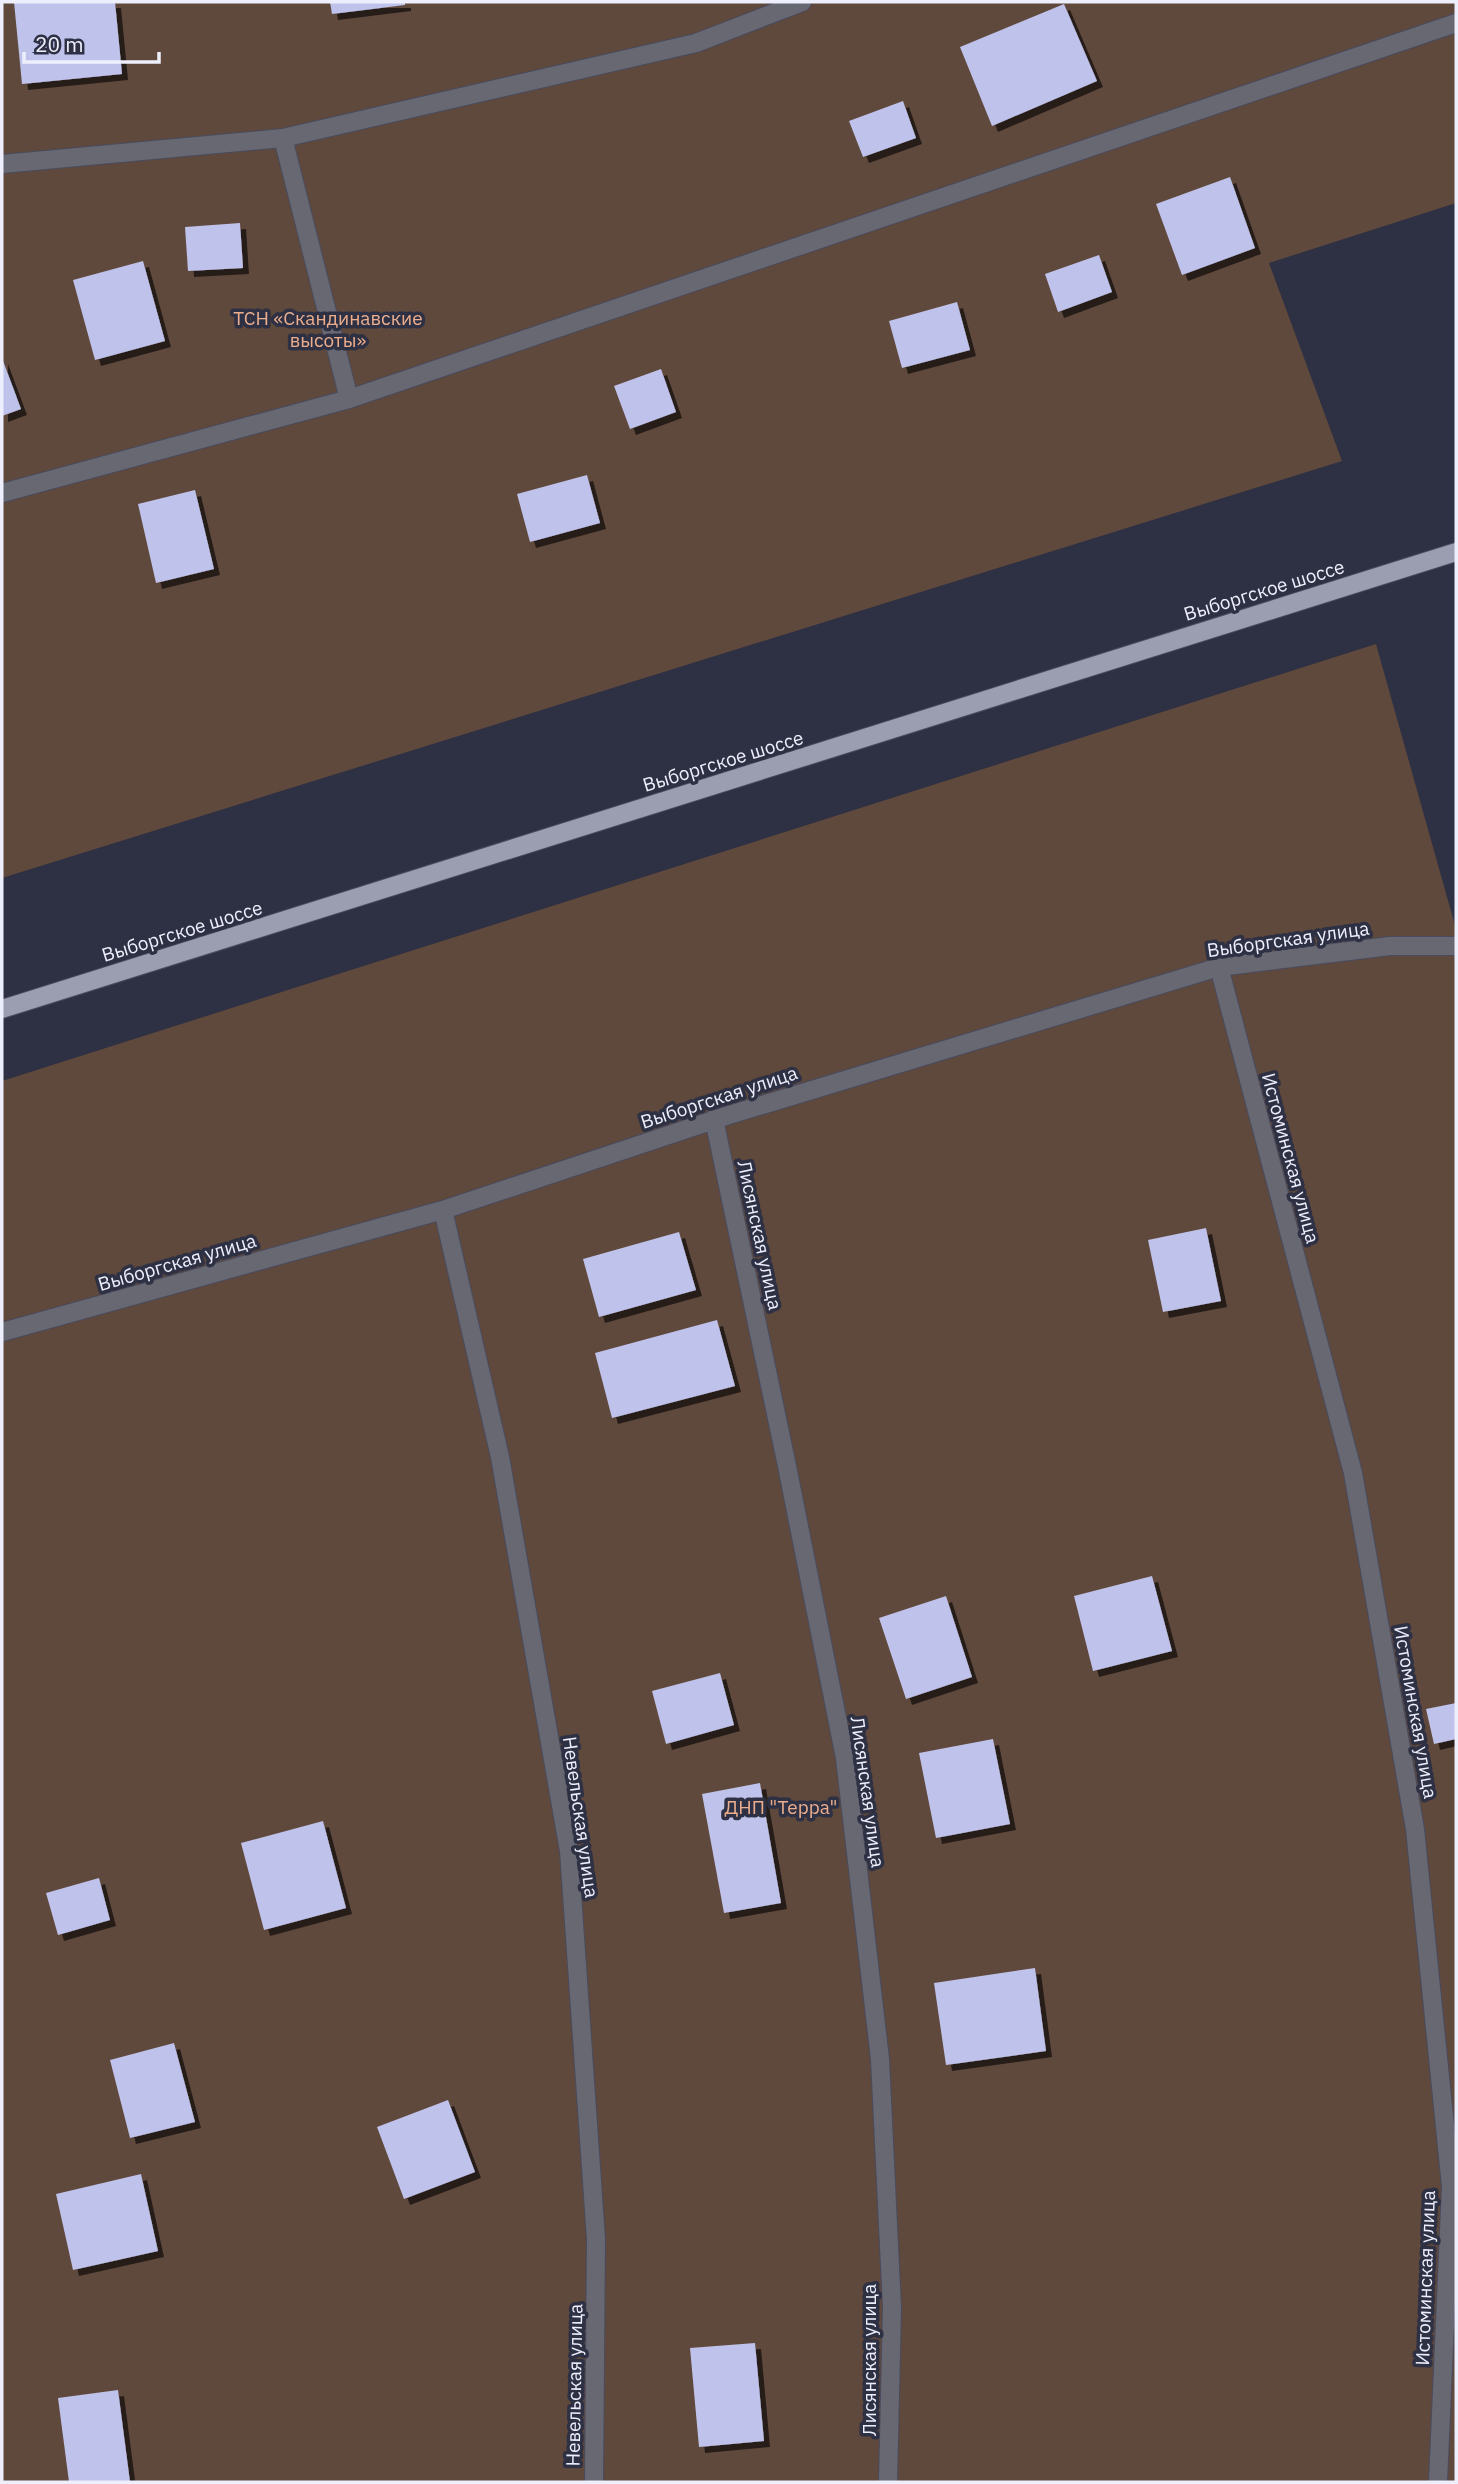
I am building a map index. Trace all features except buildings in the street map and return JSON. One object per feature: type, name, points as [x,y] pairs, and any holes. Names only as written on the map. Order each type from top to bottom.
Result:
[{"type":"main road","name":"Выборгское шоссе","points":[[2,1009],[1456,552]]},
{"type":"street","points":[[2,164],[283,138],[696,43],[802,2]]},
{"type":"street","points":[[2,493],[349,399],[1456,23]]},
{"type":"street","points":[[283,138],[349,399]]},
{"type":"street","name":"Выборгская улица","points":[[2,1332],[443,1210],[714,1119],[1219,967],[1390,946],[1456,946]]},
{"type":"street","name":"Истоминская улица","points":[[1219,967],[1353,1473],[1415,1829],[1451,2186],[1438,2482]]},
{"type":"street","name":"Лисянская улица","points":[[714,1119],[845,1758],[880,2059],[892,2308],[888,2482]]},
{"type":"street","name":"Невельская улица","points":[[443,1210],[500,1457],[569,1851],[596,2239],[594,2482]]},
{"type":"green space","name":"ТСН «Скандинавские высоты»","points":[[2,2],[1456,2],[1456,203],[1269,263],[1342,461],[2,878]]},
{"type":"green space","name":"ДНП \"Терра\"","points":[[1376,644],[1456,929],[1456,2482],[2,2482],[2,1081]]}]
